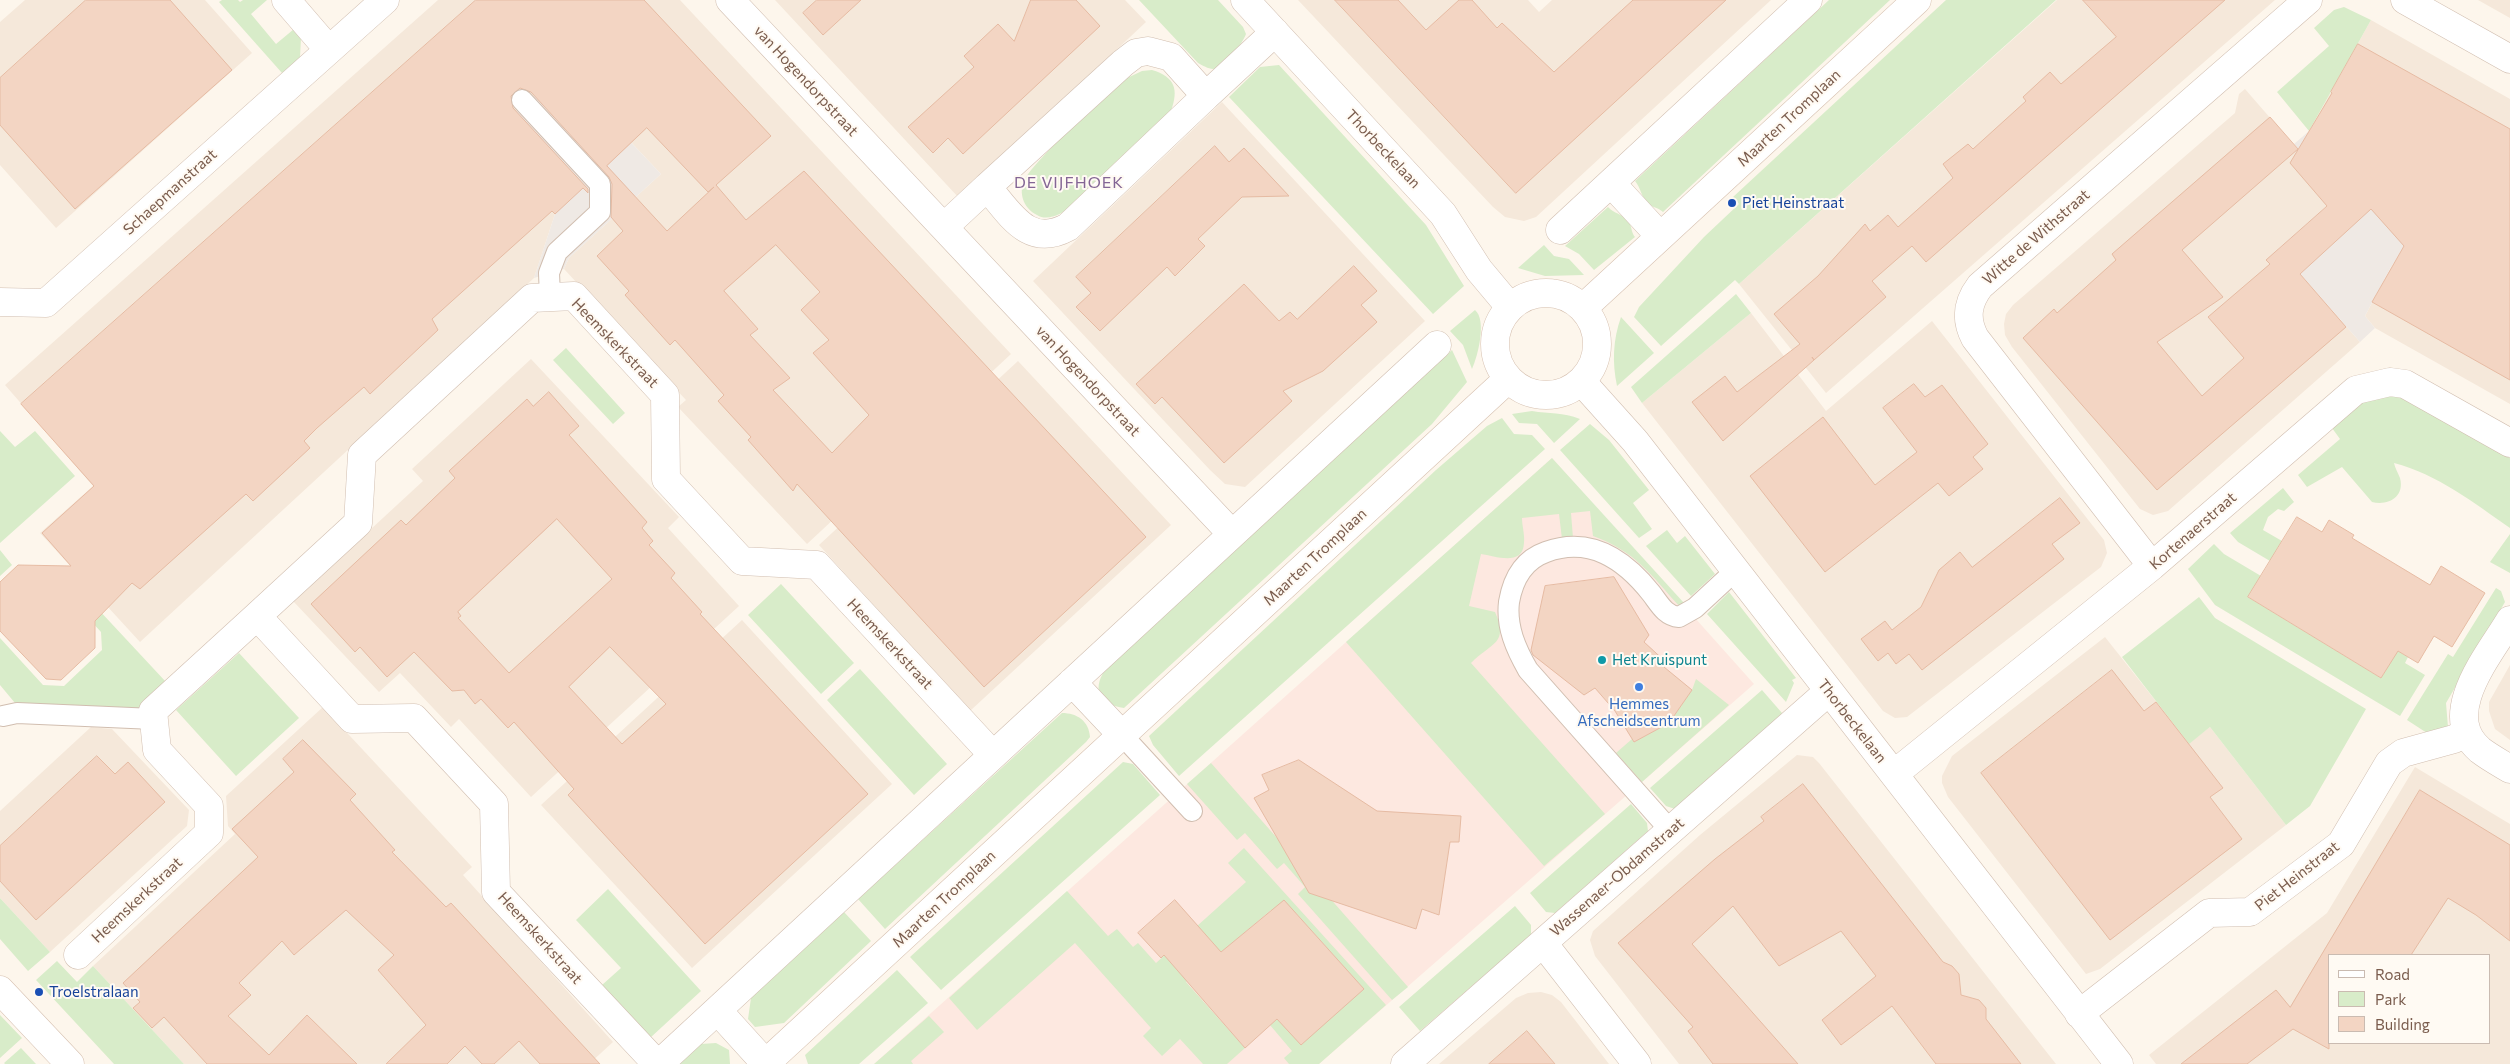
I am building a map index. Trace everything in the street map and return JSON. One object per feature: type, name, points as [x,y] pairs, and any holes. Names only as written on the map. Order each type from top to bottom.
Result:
[{"type":"street","points":[[286,0],[329,50]]},
{"type":"street","name":"Schaepmanstraat","points":[[0,302],[46,303],[385,0]]},
{"type":"street","name":"van Hogendorpstraat","points":[[730,0],[1232,534]]},
{"type":"street","name":"Thorbeckelaan","points":[[1244,0],[1443,214],[1478,270],[1510,307]]},
{"type":"street","points":[[1560,230],[1808,0]]},
{"type":"street","name":"Maarten Tromplaan","points":[[1583,308],[1917,0]]},
{"type":"street","name":"Witte de Withstraat","points":[[2152,566],[1975,338],[1968,317],[1970,303],[1980,286],[2308,0]]},
{"type":"street","points":[[2406,0],[2510,59]]},
{"type":"street","points":[[987,187],[1022,228],[1044,235],[1057,233],[1068,228],[1275,32]]},
{"type":"street","points":[[944,227],[1136,54],[1148,51],[1171,57],[1206,96]]},
{"type":"street","points":[[1611,183],[1660,236]]},
{"type":"street","points":[[1547,293],[1560,294],[1572,299],[1583,308],[1591,319],[1598,345],[1596,358],[1582,382],[1564,392],[1544,396],[1530,394],[1508,379],[1498,365],[1494,350],[1495,334],[1500,319],[1510,307],[1521,299],[1533,294],[1547,293]]},
{"type":"street","name":"Heemskerkstraat","points":[[78,955],[209,833],[209,806],[157,750],[153,711],[358,523],[362,455],[532,298],[574,296],[665,395],[666,479],[742,560],[817,565],[993,755]]},
{"type":"street","points":[[658,1064],[718,1011],[1437,345]]},
{"type":"street","name":"Maarten Tromplaan","points":[[718,1011],[765,1064],[1508,379]]},
{"type":"street","name":"Thorbeckelaan","points":[[1582,382],[1635,441],[2119,1064]]},
{"type":"street","name":"Kortenaerstraat","points":[[1894,774],[2152,566],[2351,394],[2362,388],[2390,382],[2411,386],[2510,443]]},
{"type":"street","name":"Heemskerkstraat","points":[[257,616],[352,720],[414,718],[494,804],[496,892],[658,1064]]},
{"type":"street","points":[[2510,620],[2465,699],[2464,720],[2467,732],[2480,750],[2510,769]]},
{"type":"street","points":[[1072,682],[1122,734]]},
{"type":"street","name":"Wassenaer-Obdamstraat","points":[[1404,1064],[1828,691]]},
{"type":"street","name":"Piet Heinstraat","points":[[2079,1014],[2209,912],[2250,912],[2341,844],[2388,763],[2402,753],[2454,739],[2467,732]]},
{"type":"street","points":[[1543,943],[1637,1064]]},
{"type":"street","points":[[0,990],[70,1064]]},
{"type":"lane","points":[[522,100],[600,184],[600,212],[557,252],[549,273],[550,297]]},
{"type":"lane","points":[[1670,830],[1528,670],[1519,654],[1509,626],[1508,613],[1512,589],[1518,574],[1534,557],[1552,550],[1582,546],[1617,559],[1638,577],[1665,611],[1679,617],[1695,608],[1735,571]]},
{"type":"lane","points":[[3,716],[16,713],[154,719]]},
{"type":"lane","points":[[1122,734],[1192,811]]},
{"type":"shaded area","points":[[25,0],[205,0],[252,53],[56,228],[0,165],[0,22]]},
{"type":"shaded area","points":[[438,0],[680,0],[1011,354],[807,544],[678,407],[686,400],[564,269],[569,258],[661,174],[563,70],[487,140],[555,214],[534,278],[140,642],[40,533],[93,486],[5,385]]},
{"type":"shaded area","points":[[775,0],[1125,0],[1146,22],[959,198]]},
{"type":"shaded area","points":[[1298,0],[1528,0],[1539,12],[1552,0],[1771,0],[1536,217],[1524,221],[1505,217],[1493,207]]},
{"type":"shaded area","points":[[2057,0],[2275,0],[1826,393],[1739,284]]},
{"type":"shaded area","points":[[2478,0],[2510,0],[2510,18]]},
{"type":"shaded area","points":[[2371,20],[2510,99],[2510,404],[2375,328],[2365,316],[2391,267],[2411,239],[2308,133]]},
{"type":"shaded area","points":[[2245,89],[2338,196],[2278,249],[2360,342],[2168,511],[2153,515],[2140,509],[2012,347],[2005,335],[2004,324],[2006,314],[2013,305],[2235,113],[2239,94]]},
{"type":"shaded area","points":[[539,91],[608,118],[661,174],[569,258],[564,269],[534,278],[555,214],[487,140]]},
{"type":"shaded area","points":[[1222,102],[1425,321],[1245,487],[1225,484],[1210,470],[1033,281]]},
{"type":"shaded area","points":[[2309,131],[2308,133],[2411,239],[2391,267],[2365,316],[2375,328],[2360,342],[2278,249],[2338,196],[2294,144]]},
{"type":"shaded area","points":[[1751,313],[1826,411],[1932,321],[2104,540],[2107,553],[2101,567],[1907,717],[1895,718],[1883,711],[1642,403]]},
{"type":"shaded area","points":[[531,359],[679,517],[668,528],[739,606],[531,797],[459,719],[451,727],[400,673],[379,692],[293,601],[423,481],[412,469]]},
{"type":"shaded area","points":[[1018,361],[1171,525],[970,711],[819,545]]},
{"type":"shaded area","points":[[1552,458],[1754,684],[1319,1064],[874,1064]]},
{"type":"shaded area","points":[[742,620],[892,784],[692,968],[541,805]]},
{"type":"shaded area","points":[[2105,637],[2189,743],[2210,727],[2286,825],[2100,969],[2086,974],[1948,797],[1942,783],[1942,776],[1952,756]]},
{"type":"shaded area","points":[[2510,665],[2510,740],[2495,729],[2489,711],[2489,702]]},
{"type":"shaded area","points":[[323,707],[472,867],[463,875],[613,1042],[589,1064],[184,1064],[93,966],[235,834],[228,826],[226,796]]},
{"type":"shaded area","points":[[91,727],[112,729],[189,810],[187,826],[50,952],[0,898],[0,811]]},
{"type":"shaded area","points":[[1797,755],[1813,757],[1819,763],[2056,1064],[1679,1064],[1595,956],[1590,940],[1593,931],[1700,835]]},
{"type":"shaded area","points":[[2415,767],[2510,824],[2510,1064],[2156,1064],[2149,1055],[2327,913]]},
{"type":"shaded area","points":[[1541,992],[1552,995],[1561,1002],[1609,1064],[1439,1064],[1516,998],[1528,993]]},
{"type":"green space","points":[[222,0],[238,0],[240,2],[243,0],[267,0],[251,14],[276,44],[294,29],[301,37],[300,58],[282,73],[219,2]]},
{"type":"green space","points":[[1139,0],[1218,0],[1243,27],[1246,34],[1225,62],[1215,69],[1210,69],[1198,63]]},
{"type":"green space","points":[[1829,0],[1890,0],[1663,212],[1650,205],[1635,181]]},
{"type":"green space","points":[[1946,0],[2056,0],[1739,284],[1735,280],[1661,346],[1634,317],[1639,307],[1704,237],[1739,204],[1733,197]]},
{"type":"green space","points":[[2344,7],[2371,20],[2309,131],[2277,92],[2329,46],[2314,28],[2334,10]]},
{"type":"green space","points":[[1279,65],[1426,225],[1464,286],[1433,314],[1229,97],[1260,67]]},
{"type":"green space","points":[[1152,70],[1166,76],[1173,85],[1175,96],[1171,111],[1072,207],[1046,218],[1029,209],[1024,202],[1022,193],[1023,183],[1039,161],[1125,79],[1142,71]]},
{"type":"green space","points":[[1608,207],[1629,222],[1635,237],[1594,270],[1579,254],[1565,246]]},
{"type":"green space","points":[[1544,245],[1554,256],[1569,259],[1584,275],[1545,276],[1518,268]]},
{"type":"green space","points":[[1736,294],[1751,313],[1642,403],[1631,387]]},
{"type":"green space","points":[[1475,310],[1479,315],[1481,330],[1477,356],[1472,369],[1463,345],[1450,331]]},
{"type":"green space","points":[[1621,317],[1654,353],[1617,386],[1614,351]]},
{"type":"green space","points":[[566,348],[625,413],[613,424],[553,360]]},
{"type":"green space","points":[[1452,350],[1467,382],[1432,424],[1124,708],[1109,704],[1104,700],[1099,690],[1099,684],[1105,670]]},
{"type":"green space","points":[[2391,395],[2407,399],[2510,458],[2510,528],[2469,499],[2440,482],[2425,474],[2394,463],[2400,478],[2400,490],[2394,499],[2384,503],[2372,502],[2342,467],[2307,487],[2298,475],[2340,439],[2332,428],[2363,402]]},
{"type":"green space","points":[[1532,411],[1562,414],[1580,419],[1554,443],[1537,424],[1519,423],[1512,414]]},
{"type":"green space","points":[[1502,418],[1514,434],[1532,435],[1545,449],[1179,776],[1153,745],[1149,736],[1436,470],[1487,426]]},
{"type":"green space","points":[[1590,424],[1609,440],[1649,490],[1633,503],[1652,529],[1639,538],[1560,450]]},
{"type":"green space","points":[[0,431],[15,447],[35,431],[75,476],[0,543]]},
{"type":"green space","points":[[1552,458],[1684,603],[1680,607],[1651,574],[1631,557],[1608,542],[1593,536],[1590,511],[1571,513],[1573,538],[1562,539],[1559,514],[1522,518],[1524,543],[1519,555],[1514,558],[1500,558],[1481,554],[1469,606],[1495,612],[1500,631],[1496,642],[1471,663],[1605,814],[1544,866],[1346,642]]},
{"type":"green space","points":[[2283,488],[2294,502],[2284,511],[2278,509],[2268,517],[2263,530],[2282,541],[2270,561],[2238,542],[2230,533]]},
{"type":"green space","points":[[1667,530],[1677,543],[1685,536],[1715,574],[1691,596],[1646,546]]},
{"type":"green space","points":[[2510,534],[2510,573],[2490,562]]},
{"type":"green space","points":[[2214,544],[2224,554],[2261,576],[2248,597],[2381,678],[2397,650],[2408,657],[2405,663],[2425,675],[2400,716],[2215,605],[2188,569]]},
{"type":"green space","points":[[0,550],[12,565],[0,576]]},
{"type":"green space","points":[[70,579],[166,682],[137,710],[15,703],[0,685],[0,638],[43,685],[64,686],[102,650],[101,632],[60,587]]},
{"type":"green space","points":[[781,584],[854,663],[821,694],[748,615]]},
{"type":"green space","points":[[2496,588],[2501,591],[2505,602],[2446,703],[2448,727],[2427,733],[2407,720],[2448,654],[2453,657]]},
{"type":"green space","points":[[1729,592],[1796,678],[1792,680],[1794,683],[1786,702],[1707,614]]},
{"type":"green space","points":[[2199,597],[2215,618],[2366,709],[2310,806],[2286,825],[2210,727],[2189,744],[2122,657]]},
{"type":"green space","points":[[239,653],[299,718],[236,776],[176,710]]},
{"type":"green space","points":[[860,669],[947,764],[914,795],[827,700]]},
{"type":"green space","points":[[1696,679],[1729,705],[1642,782],[1616,753],[1632,739],[1634,742],[1669,723],[1692,690]]},
{"type":"green space","points":[[1762,690],[1782,713],[1781,715],[1675,809],[1666,806],[1650,788]]},
{"type":"green space","points":[[1062,713],[1073,714],[1085,722],[1090,737],[1086,742],[885,929],[858,899]]},
{"type":"green space","points":[[1123,762],[1133,764],[1160,795],[941,990],[910,957]]},
{"type":"green space","points":[[1211,763],[1408,987],[1392,1000],[1298,894],[1305,887],[1284,863],[1277,869],[1245,833],[1237,840],[1187,784]]},
{"type":"green space","points":[[1631,804],[1647,823],[1648,831],[1555,913],[1546,912],[1530,893]]},
{"type":"green space","points":[[1244,848],[1386,1005],[1319,1064],[1289,1064],[1284,1058],[1292,1051],[1270,1025],[1277,1019],[1364,989],[1296,913],[1283,924],[1271,910],[1186,982],[1245,1048],[1227,1064],[1203,1064],[1180,1039],[1162,1056],[1143,1036],[1151,1028],[1075,943],[977,1030],[949,998],[1067,891],[1108,936],[1117,929],[1133,947],[1138,943],[1156,963],[1246,882],[1228,863]]},
{"type":"green space","points":[[608,889],[701,991],[650,1038],[602,985],[621,968],[576,920]]},
{"type":"green space","points":[[0,898],[50,952],[28,971],[0,939]]},
{"type":"green space","points":[[1515,906],[1531,925],[1531,935],[1420,1031],[1399,1007]]},
{"type":"green space","points":[[844,912],[871,941],[784,1023],[755,1027],[748,1019],[751,998]]},
{"type":"green space","points":[[57,961],[77,982],[93,966],[184,1064],[114,1064],[36,980]]},
{"type":"green space","points":[[897,970],[928,1003],[859,1064],[808,1064],[805,1055]]},
{"type":"green space","points":[[0,1015],[22,1038],[0,1058]]},
{"type":"green space","points":[[929,1016],[944,1032],[911,1061],[913,1064],[874,1064]]},
{"type":"green space","points":[[716,1043],[729,1050],[730,1064],[679,1064],[701,1044]]},
{"type":"green space","points":[[21,1048],[36,1064],[4,1063]]},
{"type":"building","points":[[86,0],[170,0],[232,70],[75,209],[0,125],[0,78]]},
{"type":"building","points":[[476,0],[644,0],[771,136],[716,185],[746,220],[804,171],[1146,537],[984,687],[797,484],[793,491],[748,440],[751,437],[718,401],[724,395],[675,340],[670,345],[625,295],[629,291],[597,256],[623,231],[611,217],[612,184],[609,177],[531,92],[520,88],[511,96],[513,108],[588,189],[588,193],[583,188],[555,214],[552,211],[432,319],[438,330],[370,394],[364,387],[317,428],[304,441],[310,448],[253,501],[246,494],[140,589],[132,583],[95,621],[95,648],[61,680],[46,679],[0,631],[0,582],[18,565],[71,566],[42,533],[94,486],[21,404]],"holes":[[[647,128],[708,192],[714,187],[667,231],[607,166]],[[776,245],[820,292],[801,310],[829,340],[813,353],[869,415],[832,453],[773,390],[790,378],[750,335],[758,329],[724,291]]]},
{"type":"building","points":[[817,0],[861,0],[823,35],[803,13]]},
{"type":"building","points":[[1031,0],[1076,0],[1100,26],[963,154],[948,138],[933,153],[908,127],[974,67],[964,56],[998,24],[1014,41]]},
{"type":"building","points":[[1335,0],[1398,0],[1426,30],[1459,0],[1472,0],[1497,28],[1502,23],[1554,72],[1633,0],[1726,0],[1516,193]]},
{"type":"building","points":[[2083,0],[2225,0],[1926,262],[1912,246],[1872,281],[1886,297],[1723,441],[1692,402],[1725,376],[1737,392],[1800,344],[1774,314],[1818,276],[1865,224],[1870,231],[1888,215],[1898,227],[1953,178],[1943,164],[1968,144],[1973,149],[2026,101],[2023,97],[2050,72],[2061,84],[2116,37]]},
{"type":"building","points":[[2358,44],[2510,129],[2510,380],[2372,302],[2404,246],[2371,209],[2300,274],[2346,327],[2157,490],[2023,338],[2054,309],[2057,313],[2116,260],[2112,254],[2270,117],[2298,149],[2182,250],[2223,297],[2157,342],[2202,396],[2244,358],[2208,317],[2270,264],[2266,260],[2327,206],[2290,163],[2332,93]]},
{"type":"building","points":[[1215,146],[1229,162],[1244,148],[1289,196],[1242,197],[1198,239],[1205,246],[1175,276],[1167,267],[1100,331],[1076,307],[1091,293],[1076,277]]},
{"type":"building","points":[[1354,266],[1377,291],[1361,305],[1377,322],[1323,371],[1283,391],[1292,401],[1224,463],[1162,397],[1155,404],[1136,384],[1244,284],[1279,321],[1290,312],[1297,319]]},
{"type":"building","points":[[1914,384],[1925,397],[1942,385],[1988,444],[1973,457],[1983,469],[1949,496],[1938,483],[1825,572],[1750,476],[1823,417],[1875,485],[1917,452],[1883,408]]},
{"type":"building","points":[[549,392],[579,426],[569,435],[647,522],[642,528],[653,541],[649,545],[675,573],[671,578],[702,612],[700,614],[868,794],[705,944],[568,795],[574,789],[514,722],[508,728],[481,699],[475,704],[464,690],[452,691],[414,652],[387,677],[360,647],[355,652],[311,604],[401,520],[406,525],[455,478],[449,471],[527,399],[533,406]],"holes":[[[557,519],[612,579],[509,673],[458,618],[461,616],[458,612]],[[610,647],[666,704],[622,744],[569,687]]]},
{"type":"building","points":[[2060,498],[2080,523],[2052,544],[2064,559],[1922,670],[1909,654],[1896,664],[1888,653],[1878,661],[1861,639],[1885,621],[1892,630],[1921,607],[1939,570],[1960,552],[1972,567]]},
{"type":"building","points":[[2297,517],[2322,532],[2329,520],[2354,535],[2352,538],[2430,585],[2441,566],[2485,593],[2452,647],[2434,636],[2418,663],[2398,651],[2381,678],[2248,597]]},
{"type":"building","name":"Het Kruispunt","points":[[1614,577],[1649,635],[1644,642],[1668,664],[1664,667],[1692,690],[1669,723],[1634,742],[1615,711],[1595,688],[1584,695],[1533,655],[1531,650],[1545,586]]},
{"type":"building","points":[[2112,670],[2144,711],[2156,702],[2223,788],[2210,797],[2242,839],[2110,940],[1981,773]]},
{"type":"building","points":[[303,740],[356,794],[350,800],[395,850],[392,852],[446,907],[451,903],[600,1064],[540,1064],[519,1041],[494,1064],[482,1064],[465,1046],[447,1064],[386,1064],[426,1025],[378,970],[394,955],[346,910],[294,955],[282,941],[239,983],[251,995],[228,1016],[269,1055],[307,1015],[357,1064],[207,1064],[164,1017],[152,1028],[133,1008],[140,1002],[123,983],[258,857],[232,829],[294,772],[283,759]]},
{"type":"building","points":[[97,756],[115,774],[128,762],[165,802],[36,920],[0,881],[0,846]]},
{"type":"building","points":[[1299,760],[1377,811],[1461,816],[1459,842],[1450,842],[1439,915],[1422,909],[1416,929],[1309,893],[1254,798],[1269,790],[1262,775]]},
{"type":"building","points":[[1803,784],[1943,962],[1952,966],[1959,974],[1961,995],[1979,1000],[1986,1008],[1986,1019],[2021,1064],[1936,1064],[1892,1006],[1841,1045],[1822,1020],[1876,976],[1841,931],[1779,966],[1733,906],[1692,944],[1798,1064],[1713,1064],[1688,1031],[1693,1027],[1618,943],[1715,859],[1764,821],[1761,817]]},
{"type":"building","points":[[2420,790],[2510,845],[2510,941],[2476,915],[2448,898],[2412,954],[2328,954],[2329,1049],[2293,1029],[2247,1064],[2181,1064],[2276,990],[2290,1007]]},
{"type":"building","points":[[1175,900],[1221,952],[1284,900],[1364,989],[1301,1045],[1277,1019],[1245,1048],[1164,955],[1161,958],[1138,933]]},
{"type":"building","points":[[1527,1031],[1555,1064],[1489,1064]]},
{"type":"place","name":"Piet Heinstraat","points":[[1732,203]]},
{"type":"place","name":"Het Kruispunt","points":[[1602,660]]},
{"type":"place","name":"Hemmes Afscheidscentrum","points":[[1639,687]]},
{"type":"place","name":"Troelstralaan","points":[[39,992]]},
{"type":"district","name":"DE VIJFHOEK","points":[[1069,183]]}]
